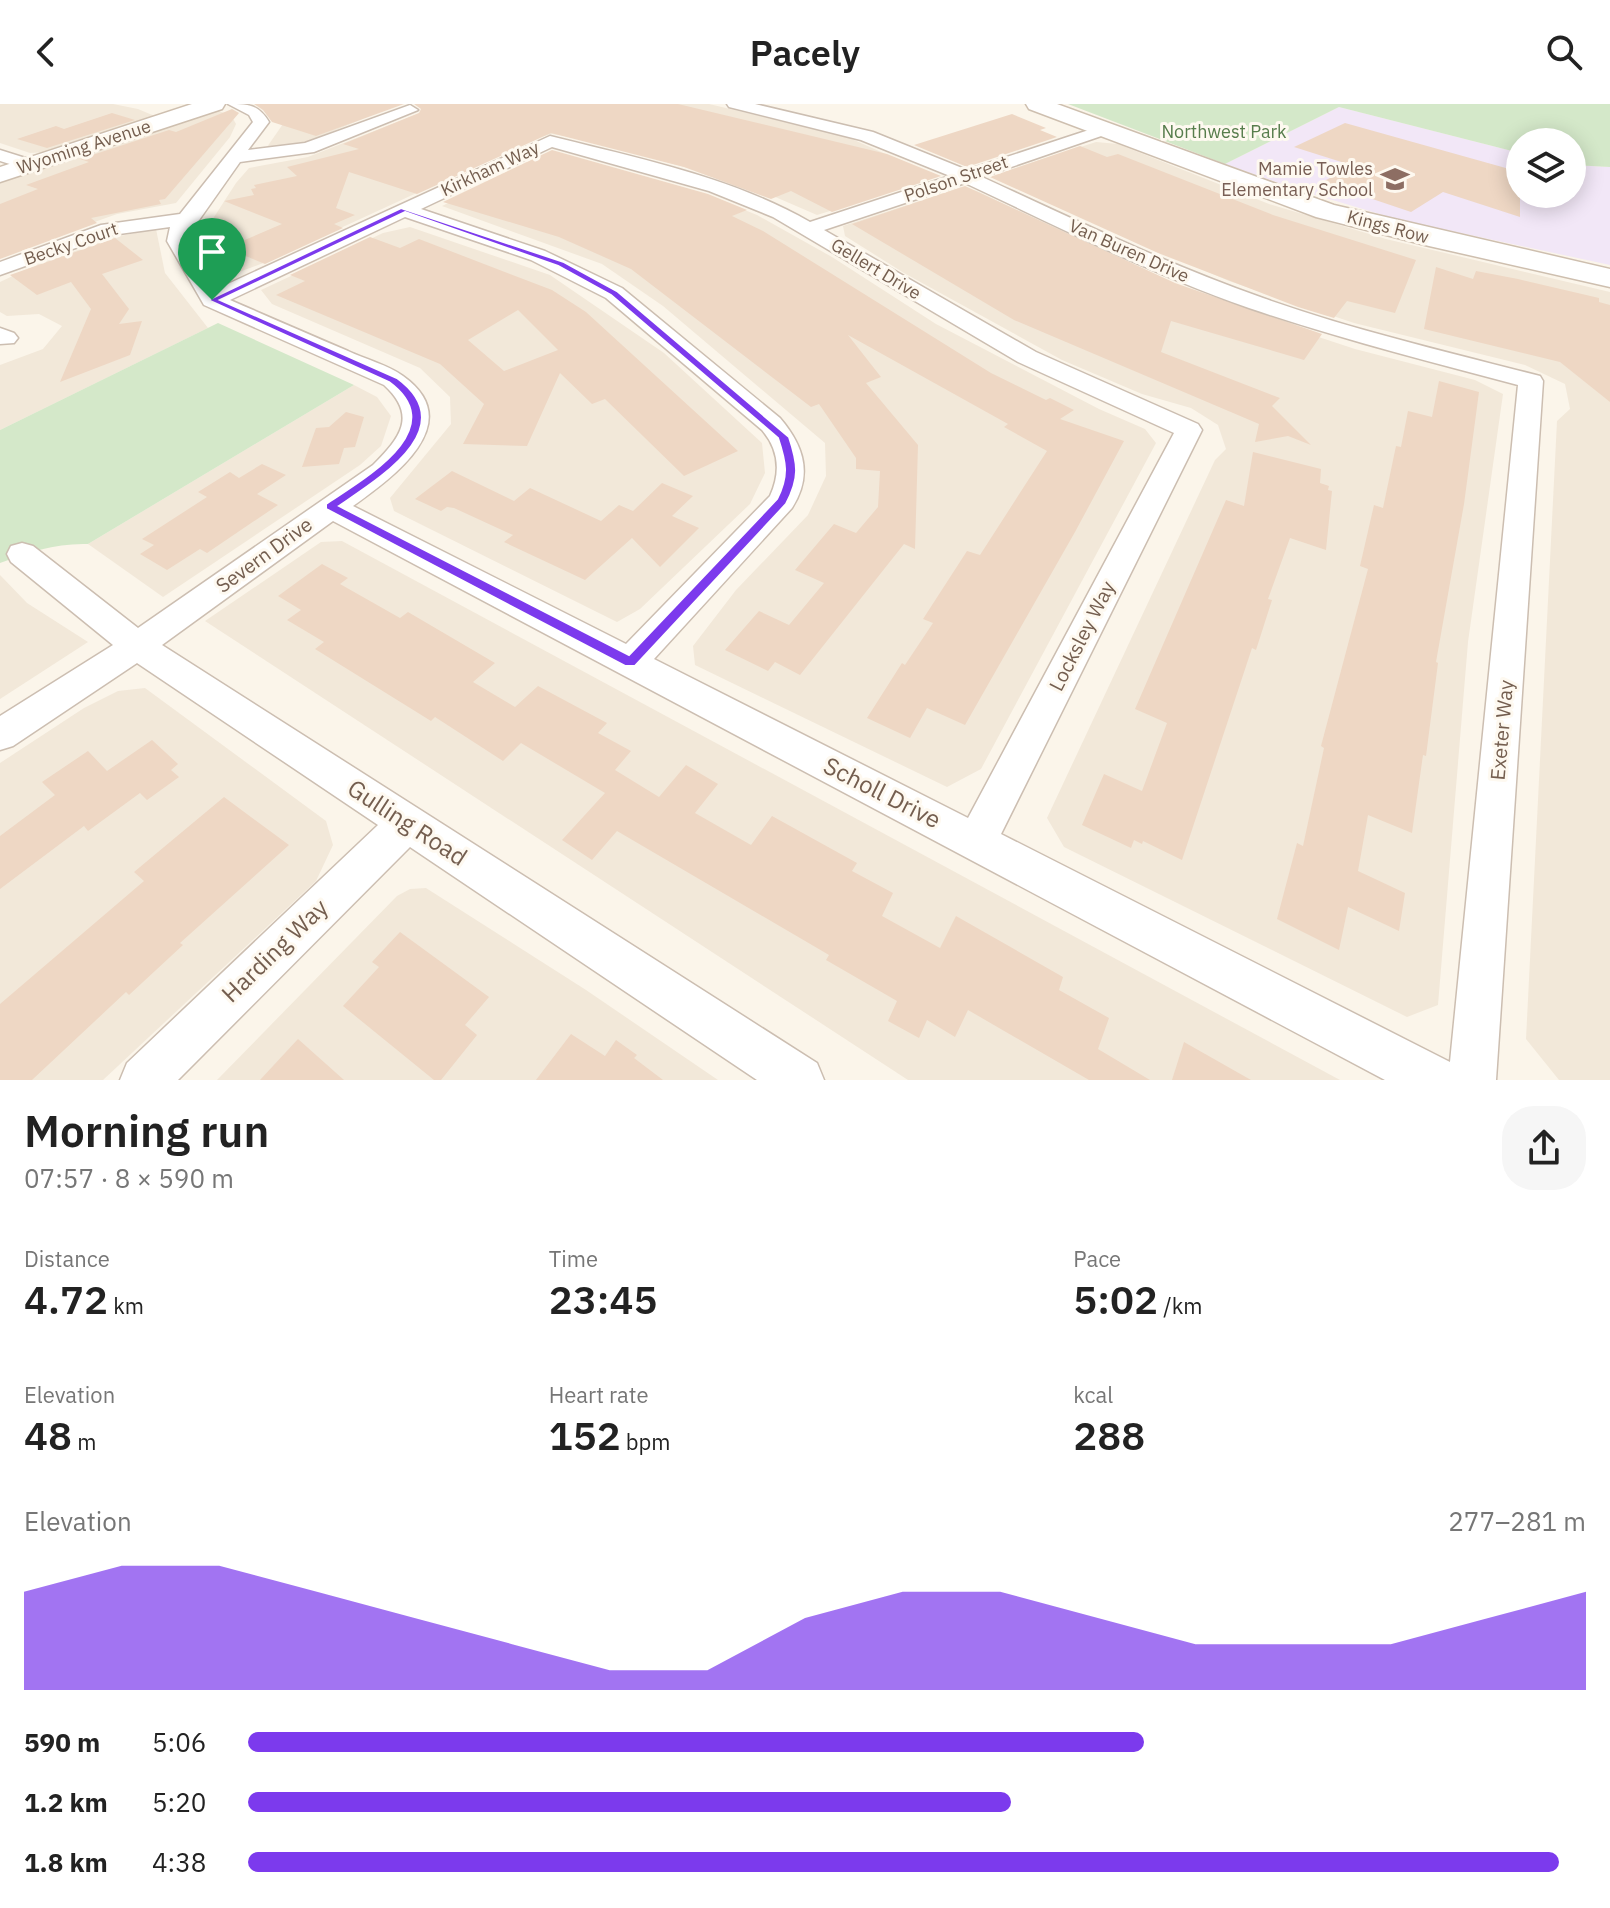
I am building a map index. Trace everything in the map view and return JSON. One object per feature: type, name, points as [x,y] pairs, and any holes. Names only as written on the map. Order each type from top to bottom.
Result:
[{"type":"main road","name":"Wyoming Avenue","points":[[0,175],[214,104]]},
{"type":"main road","name":"Kings Row","points":[[1037,104],[1325,211],[1429,238],[1610,278]]},
{"type":"street","points":[[212,300],[177,241],[177,232],[190,219],[261,122],[255,112],[236,104]]},
{"type":"street","name":"Van Buren Drive","points":[[735,104],[847,130],[966,176],[1134,255],[1256,303],[1377,340],[1531,381]]},
{"type":"street","points":[[235,157],[308,148],[410,110]]},
{"type":"street","name":"Polson Street","points":[[809,229],[1104,130]]},
{"type":"street","name":"Kirkham Way","points":[[212,300],[550,141]]},
{"type":"street","name":"Gellert Drive","points":[[550,141],[716,187],[749,200],[809,229],[1027,357],[1189,430]]},
{"type":"street","points":[[0,155],[29,165]]},
{"type":"street","points":[[404,210],[539,256],[588,277],[614,293],[771,424],[790,451],[793,466],[791,484],[782,501],[630,662]]},
{"type":"street","name":"Becky Court","points":[[0,269],[108,229],[190,219]]},
{"type":"street","name":"Severn Drive","points":[[0,735],[137,646],[383,471],[401,453],[413,434],[417,419],[415,404],[407,390],[393,380],[212,300]]},
{"type":"street","name":"Exeter Way","points":[[1472,1080],[1531,381]]},
{"type":"street","name":"Locksley Way","points":[[976,842],[1189,430]]},
{"type":"street","name":"Scholl Drive","points":[[331,507],[1434,1080]]},
{"type":"street","name":"Gulling Road","points":[[22,554],[137,646],[800,1080]]},
{"type":"street","name":"Harding Way","points":[[144,1080],[407,823]]},
{"type":"shaded area","points":[[0,104],[113,104],[157,117],[47,152],[30,153],[0,143]]},
{"type":"shaded area","points":[[443,104],[709,104],[845,136],[933,175],[927,181],[817,215],[759,190],[710,174],[583,139],[552,134],[536,138],[269,261],[239,272],[220,262],[205,231],[249,168],[308,157]]},
{"type":"shaded area","name":"Mamie Towles Elementary School","points":[[1339,107],[1506,149],[1506,208],[1586,208],[1586,166],[1610,167],[1610,265],[1400,220],[1225,164]]},
{"type":"shaded area","points":[[215,110],[231,115],[236,124],[230,137],[176,203],[117,214],[0,256],[0,183]]},
{"type":"shaded area","points":[[379,112],[298,146],[267,147],[283,124]]},
{"type":"shaded area","points":[[1096,142],[1118,144],[1269,204],[1386,239],[1610,292],[1610,1080],[1559,1080],[1526,1039],[1557,421],[1570,409],[1565,384],[1525,365],[1354,323],[1229,281],[1002,182],[1006,171]]},
{"type":"shaded area","points":[[538,159],[715,198],[757,215],[832,257],[936,324],[1099,409],[1145,429],[1156,443],[981,769],[947,787],[695,665],[693,646],[736,590],[808,515],[826,476],[825,443],[663,306],[602,264],[442,206]]},
{"type":"shaded area","points":[[962,187],[977,191],[1206,300],[1355,349],[1475,380],[1503,394],[1468,642],[1438,1005],[1407,1017],[1064,847],[1047,818],[1215,460],[1226,449],[1218,425],[1191,408],[1142,394],[1062,360],[904,273],[845,236],[843,226]]},
{"type":"shaded area","points":[[410,227],[550,275],[664,353],[762,443],[765,473],[750,504],[640,609],[617,622],[394,511],[390,498],[451,424],[450,397],[420,368],[272,304],[261,290],[383,233]]},
{"type":"shaded area","points":[[156,229],[165,273],[208,328],[0,430],[0,365],[43,349],[62,326],[39,314],[7,316],[0,312],[0,282],[38,264],[115,237]]},
{"type":"shaded area","points":[[354,385],[377,397],[391,416],[381,446],[360,465],[163,597],[88,544]]},
{"type":"shaded area","points":[[342,541],[1340,1080],[908,1080],[205,621],[321,542]]},
{"type":"shaded area","points":[[0,575],[27,603],[88,642],[0,699]]},
{"type":"shaded area","points":[[145,688],[326,821],[333,845],[316,881],[103,1080],[0,1080],[0,763],[84,708],[118,691]]},
{"type":"shaded area","points":[[426,888],[586,990],[718,1080],[217,1080],[397,896],[410,889]]},
{"type":"green space","name":"Northwest Park","points":[[1068,104],[1610,104],[1610,167],[1586,166],[1586,128],[1506,128],[1506,149],[1339,107],[1225,164]]},
{"type":"green space","points":[[218,323],[354,385],[88,544],[54,547],[0,563],[0,430]]},
{"type":"building","points":[[254,104],[404,104],[316,136],[272,122]]},
{"type":"building","points":[[414,104],[678,104],[887,154],[941,176],[832,212],[791,191],[771,199],[684,167],[551,133],[417,194],[349,172],[336,208],[355,215],[334,224],[343,228],[265,264],[226,248],[282,224],[224,201],[254,195],[251,189],[256,188],[254,185],[297,176],[287,167],[359,149],[343,144],[419,113],[421,109]]},
{"type":"building","points":[[232,109],[239,113],[165,199],[159,200],[161,204],[91,218],[97,223],[0,259],[0,204],[38,189],[26,185],[89,162],[80,159],[169,130],[176,132]]},
{"type":"building","points":[[112,113],[135,120],[47,148],[17,139],[56,126],[64,129]]},
{"type":"building","points":[[1012,114],[1046,128],[1040,130],[1057,137],[967,167],[914,145]]},
{"type":"building","points":[[1345,123],[1506,168],[1506,208],[1520,208],[1520,217],[1443,192],[1411,212],[1322,182],[1354,166],[1294,147]]},
{"type":"building","points":[[1080,146],[1107,157],[1118,154],[1273,215],[1416,260],[1395,313],[1347,301],[1334,318],[1298,307],[1158,253],[990,177]]},
{"type":"building","points":[[552,150],[708,194],[747,210],[732,216],[763,231],[991,373],[1074,410],[1060,419],[1124,441],[965,725],[927,708],[910,738],[867,718],[902,663],[905,665],[933,623],[923,619],[967,551],[980,555],[1047,451],[1004,427],[1008,424],[848,335],[881,377],[866,383],[918,445],[915,549],[904,544],[800,675],[775,662],[768,671],[725,650],[759,611],[789,625],[824,583],[795,570],[834,524],[856,533],[878,507],[880,471],[856,469],[856,458],[819,404],[811,407],[631,269],[559,237],[443,202]]},
{"type":"building","points":[[965,186],[1175,283],[1322,334],[1304,360],[1171,321],[1161,352],[1280,398],[1272,406],[1311,445],[1288,436],[1255,442],[1259,424],[1014,320],[852,224]]},
{"type":"building","points":[[370,237],[400,248],[419,239],[552,290],[586,312],[738,451],[684,476],[605,399],[592,404],[560,373],[527,446],[463,444],[484,404],[440,364],[276,295],[305,281],[290,275]],"holes":[[[518,310],[558,350],[504,371],[468,340]]]},
{"type":"building","points":[[115,238],[143,260],[102,274],[129,309],[119,324],[142,321],[130,355],[60,382],[91,309],[71,282],[37,295],[10,275]]},
{"type":"building","points":[[1436,267],[1473,279],[1476,271],[1518,279],[1599,298],[1599,302],[1610,305],[1610,402],[1560,362],[1424,329]]},
{"type":"building","points":[[1439,381],[1479,392],[1464,504],[1436,662],[1426,756],[1423,755],[1412,833],[1368,815],[1358,871],[1405,893],[1399,931],[1348,907],[1339,950],[1277,919],[1297,843],[1303,846],[1324,748],[1321,746],[1368,569],[1360,566],[1374,505],[1383,508],[1396,446],[1401,447],[1408,411],[1432,417]]},
{"type":"building","points":[[346,412],[364,417],[355,447],[344,448],[339,464],[302,467],[316,428],[329,427]]},
{"type":"building","points":[[1253,452],[1321,469],[1320,483],[1329,486],[1328,490],[1332,491],[1326,550],[1290,538],[1268,599],[1272,600],[1256,650],[1252,648],[1182,860],[1143,841],[1142,844],[1134,840],[1131,848],[1082,825],[1104,774],[1142,791],[1167,723],[1135,709],[1226,500],[1244,506]]},
{"type":"building","points":[[262,464],[286,475],[257,494],[278,505],[207,553],[200,549],[167,570],[140,554],[154,545],[142,539],[207,497],[198,492],[230,472],[239,478]]},
{"type":"building","points":[[452,471],[514,501],[530,488],[601,521],[619,505],[633,511],[662,483],[693,496],[672,516],[699,528],[660,567],[632,538],[585,580],[504,542],[513,535],[454,508],[447,507],[441,511],[415,499]]},
{"type":"building","points":[[322,564],[348,578],[340,584],[400,618],[408,612],[495,663],[473,682],[515,707],[538,686],[607,723],[598,733],[631,751],[615,770],[659,797],[686,765],[718,784],[695,813],[751,845],[772,816],[857,863],[852,871],[893,893],[882,916],[940,948],[956,916],[1063,977],[1059,990],[1109,1018],[1098,1049],[1150,1080],[1089,1080],[968,1010],[955,1037],[927,1020],[919,1038],[888,1021],[897,1001],[826,960],[829,955],[617,831],[592,860],[562,840],[605,793],[521,743],[503,761],[435,717],[431,721],[315,649],[324,642],[287,620],[301,610],[278,596]]},
{"type":"building","points":[[152,740],[178,764],[171,770],[179,777],[147,800],[140,793],[88,831],[84,826],[0,889],[0,836],[55,795],[42,782],[88,751],[107,771]]},
{"type":"building","points":[[224,797],[289,845],[180,943],[183,945],[129,995],[126,992],[32,1080],[0,1080],[0,1004],[144,881],[134,872]]},
{"type":"building","points":[[400,932],[489,997],[465,1025],[477,1035],[441,1080],[434,1080],[343,1006],[379,967],[372,962]]},
{"type":"building","points":[[571,1034],[605,1056],[616,1040],[663,1080],[536,1080]]},
{"type":"building","points":[[298,1039],[344,1080],[260,1080]]},
{"type":"building","points":[[1184,1042],[1251,1080],[1172,1080]]},
{"type":"place","name":"Mamie Towles Elementary School","points":[[1395,179]]},
{"type":"route","points":[[404,210],[561,264],[614,293],[771,424],[790,451],[793,466],[791,484],[782,501],[630,662],[331,507],[383,471],[401,453],[413,434],[417,419],[415,404],[407,390],[393,380],[212,300],[404,210]]}]
